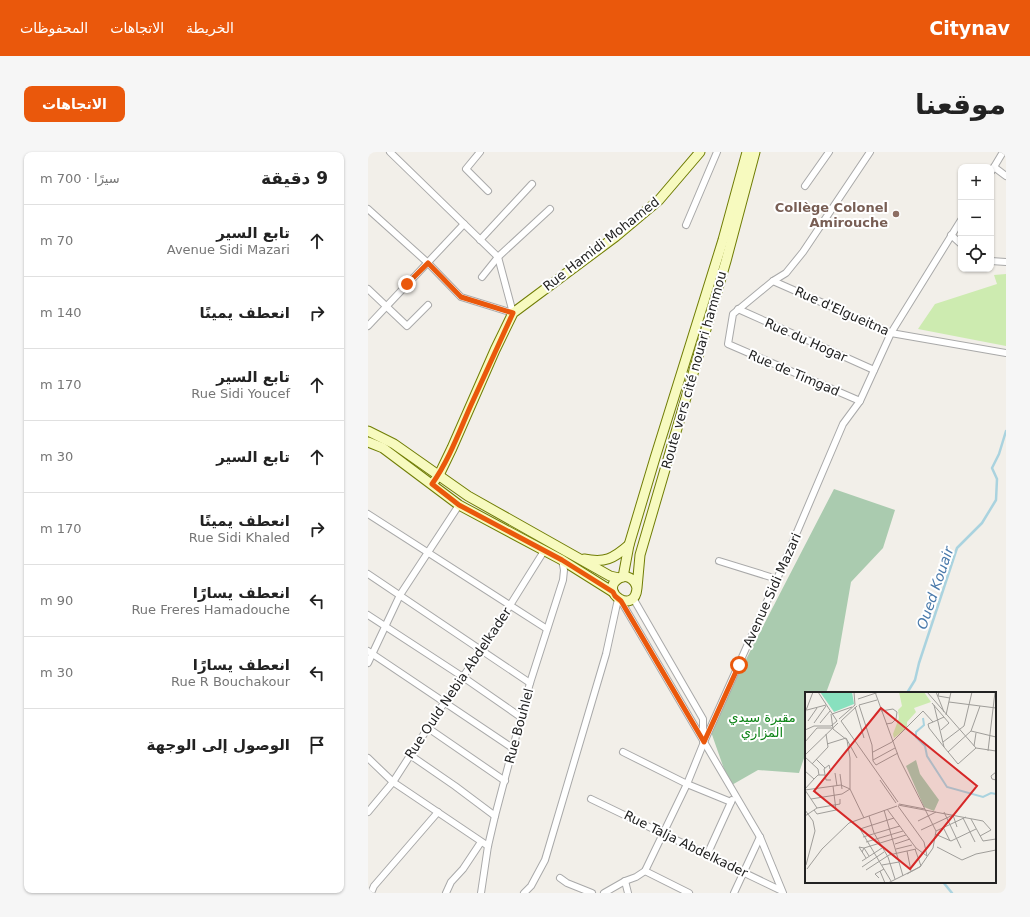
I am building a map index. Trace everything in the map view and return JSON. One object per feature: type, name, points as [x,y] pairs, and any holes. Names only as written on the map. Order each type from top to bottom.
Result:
[{"type":"main road","name":"Rue Hamidi Mohamed","points":[[513,313],[615,237],[659,200],[700,152]]},
{"type":"main road","name":"Route vers cité nouari hammou","points":[[621,578],[629,545],[657,450],[723,240],[747,152]]},
{"type":"main road","name":"Route vers cité nouari hammou","points":[[637,588],[640,555],[726,261],[755,152]]},
{"type":"main road","points":[[432,484],[452,448],[513,313]]},
{"type":"main road","points":[[368,432],[394,444],[468,496],[610,576],[631,578],[636,584],[637,588],[635,596],[629,600],[617,597],[562,560],[459,505],[383,448],[368,442]]},
{"type":"main road","points":[[576,557],[599,561],[611,559],[619,555],[629,545]]},
{"type":"main road","points":[[617,597],[614,584],[621,578]]},
{"type":"street","points":[[390,152],[498,257],[513,313]]},
{"type":"street","points":[[480,152],[466,169],[488,191]]},
{"type":"street","points":[[686,225],[717,152]]},
{"type":"street","points":[[804,186],[829,152]]},
{"type":"street","points":[[738,310],[773,280],[786,273],[803,252],[870,152]]},
{"type":"street","points":[[994,167],[1003,152]]},
{"type":"street","points":[[994,170],[1006,176]]},
{"type":"street","points":[[480,240],[532,184]]},
{"type":"street","points":[[368,209],[428,263],[461,297],[513,313]]},
{"type":"street","points":[[482,277],[498,257],[550,209]]},
{"type":"street","points":[[368,326],[464,224]]},
{"type":"street","name":"Avenue Sidi Mazari","points":[[645,871],[687,784],[843,424],[860,401],[891,333],[958,224]]},
{"type":"street","points":[[951,235],[958,241]]},
{"type":"street","points":[[994,261],[1006,262]]},
{"type":"street","name":"Rue d'Elgueitna","points":[[773,280],[891,333],[1006,352]]},
{"type":"street","points":[[368,289],[407,326],[428,305]]},
{"type":"street","name":"Rue de Timgad","points":[[738,310],[733,314],[728,344],[860,401]]},
{"type":"street","name":"Rue du Hogar","points":[[738,310],[874,370]]},
{"type":"street","points":[[368,663],[370,653],[400,595],[459,505]]},
{"type":"street","points":[[368,514],[547,629]]},
{"type":"street","name":"Rue Ould Nebia Abdelkader","points":[[368,812],[393,782],[444,703],[482,650],[544,551]]},
{"type":"street","name":"Rue Bouhlel","points":[[480,893],[495,816],[514,749],[530,683],[563,580],[564,570],[562,560]]},
{"type":"street","points":[[719,561],[777,579]]},
{"type":"street","points":[[368,574],[530,683]]},
{"type":"street","points":[[617,597],[760,837],[781,892]]},
{"type":"street","points":[[524,893],[531,886],[545,860],[606,654],[617,597]]},
{"type":"street","points":[[633,598],[703,719],[704,742]]},
{"type":"street","points":[[368,615],[463,677],[522,718]]},
{"type":"street","points":[[370,653],[514,749]]},
{"type":"street","points":[[428,728],[505,781]]},
{"type":"street","points":[[623,752],[687,784],[731,802]]},
{"type":"street","points":[[410,755],[495,816]]},
{"type":"street","points":[[368,758],[393,782],[488,846]]},
{"type":"street","points":[[708,855],[735,795]]},
{"type":"street","name":"Rue Talja Abdelkader","points":[[591,799],[664,833],[781,892]]},
{"type":"street","points":[[372,893],[374,886],[438,812]]},
{"type":"street","points":[[734,893],[760,837]]},
{"type":"street","points":[[446,893],[451,882],[463,869],[481,842]]},
{"type":"street","points":[[604,893],[645,871],[688,893]]},
{"type":"street","points":[[560,878],[567,884],[592,893]]},
{"type":"street","points":[[625,881],[628,893]]},
{"type":"street","points":[[531,886],[532,893]]},
{"type":"green space","points":[[1006,274],[1006,346],[918,329],[935,304],[997,284],[994,275]]},
{"type":"green space","name":"مقبرة سيدي المزاري","points":[[834,489],[895,510],[883,548],[851,582],[837,663],[826,692],[805,692],[805,755],[799,773],[758,770],[730,786],[710,729]]},
{"type":"waterway","name":"Oued Kouair","points":[[908,692],[915,680],[919,663],[957,548],[982,523],[996,500],[997,479],[992,468],[999,454],[1006,431]]},
{"type":"waterway","name":"Oued Kouair","points":[[944,883],[952,893]]},
{"type":"place","name":"Collège Colonel Amirouche","points":[[896,214]]},
{"type":"route","points":[[407,284],[428,263],[461,297],[513,313],[452,448],[432,484],[459,505],[562,560],[613,592],[621,601],[704,742],[739,665]]}]
